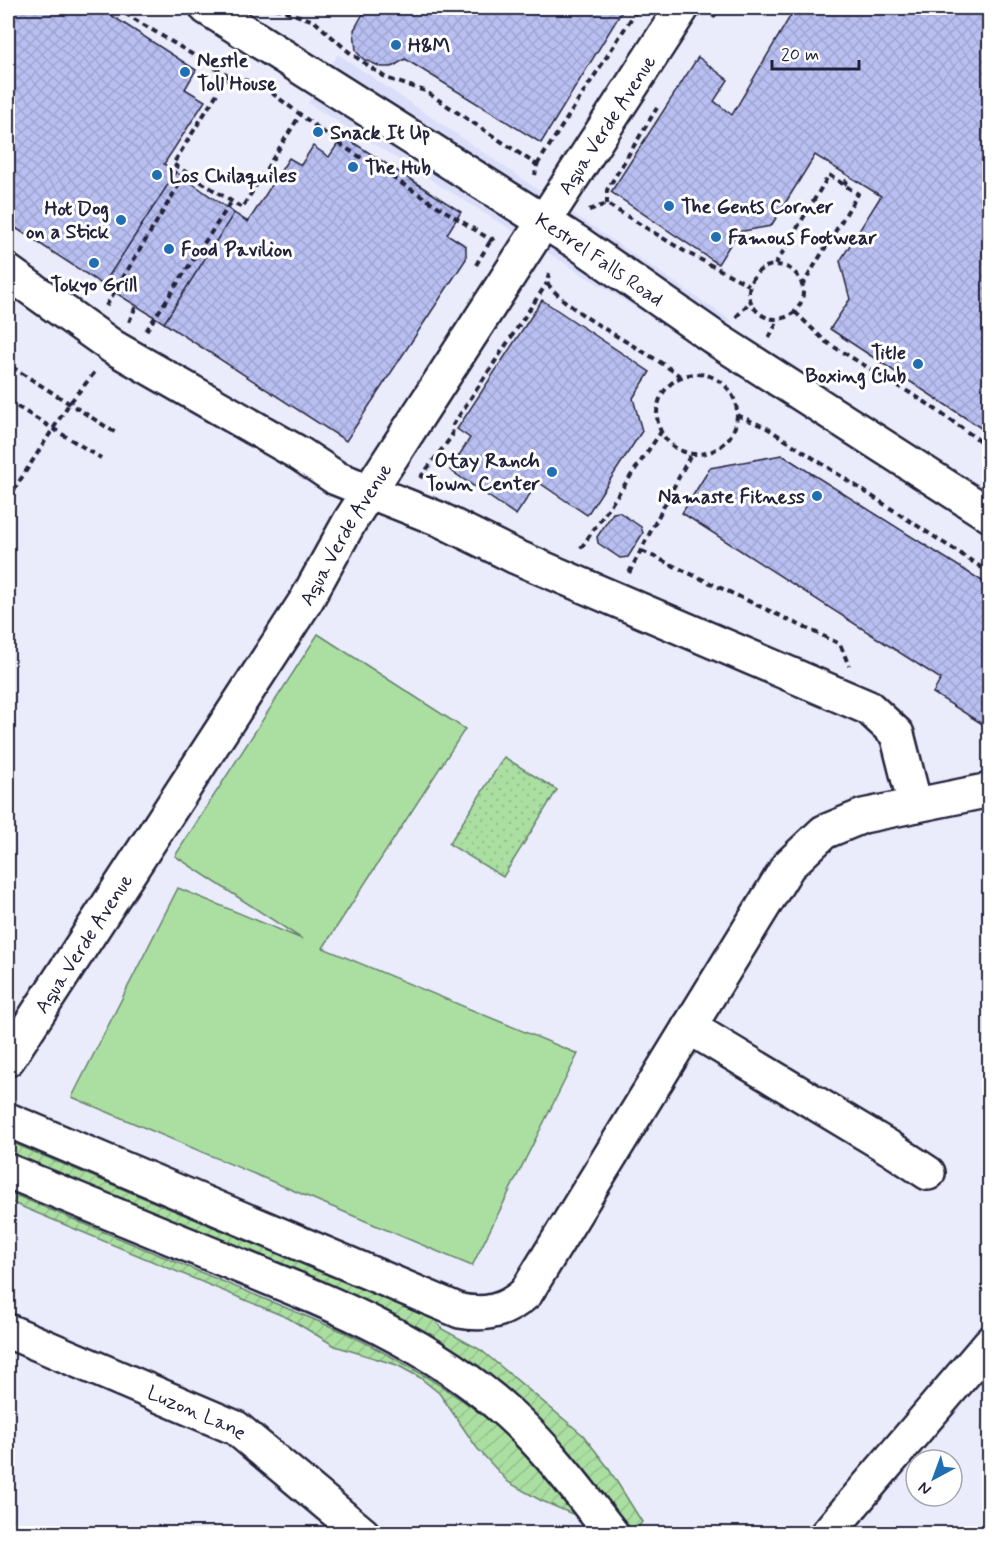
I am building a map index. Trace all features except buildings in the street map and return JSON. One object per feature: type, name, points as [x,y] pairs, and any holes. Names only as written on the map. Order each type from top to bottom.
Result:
[{"type":"main road","name":"Kestrel Falls Road","points":[[207,8],[578,243],[719,341],[990,515]]},
{"type":"main road","name":"Aqua Verde Avenue","points":[[8,1059],[308,599],[368,493],[682,8]]},
{"type":"main road","points":[[8,272],[113,347],[300,454],[336,478],[368,493],[419,510],[514,556],[869,708],[897,734],[915,805]]},
{"type":"main road","points":[[8,1120],[460,1311],[483,1313],[506,1308],[526,1293],[788,866],[824,832],[863,816],[990,790]]},
{"type":"main road","points":[[689,1027],[928,1173]]},
{"type":"main road","points":[[8,1171],[353,1312],[414,1346],[463,1377],[508,1413],[549,1455],[612,1533]]},
{"type":"main road","name":"Luzon Lane","points":[[8,1331],[236,1428],[363,1533]]},
{"type":"main road","points":[[827,1533],[989,1344]]},
{"type":"path","points":[[116,8],[228,76],[260,84],[338,143],[491,240],[502,232]]},
{"type":"path","points":[[275,8],[314,21],[349,52],[386,78],[425,91],[537,165]]},
{"type":"path","points":[[535,179],[537,165],[638,8]]},
{"type":"path","points":[[708,26],[719,8]]},
{"type":"path","points":[[228,76],[173,165],[243,208],[300,115]]},
{"type":"path","points":[[608,204],[607,190],[661,102]]},
{"type":"path","points":[[104,308],[186,172]]},
{"type":"path","points":[[775,265],[829,175],[858,194],[802,286]]},
{"type":"path","points":[[844,185],[849,176]]},
{"type":"path","points":[[143,335],[232,201]]},
{"type":"path","points":[[584,211],[608,204],[684,251],[749,285]]},
{"type":"path","points":[[415,484],[452,436],[453,425],[547,283],[550,263]]},
{"type":"path","points":[[775,265],[792,270],[802,286],[803,295],[795,312],[778,320],[761,315],[750,302],[749,285],[759,270],[775,265]]},
{"type":"path","points":[[547,283],[560,299],[660,361],[681,377]]},
{"type":"path","points":[[8,499],[69,404],[113,347],[136,306]]},
{"type":"path","points":[[795,312],[826,342],[926,402],[990,448]]},
{"type":"path","points":[[12,367],[116,433]]},
{"type":"path","points":[[694,374],[718,380],[735,402],[737,415],[735,428],[728,440],[704,454],[691,454],[679,450],[661,432],[658,406],[666,389],[681,377],[694,374]]},
{"type":"path","points":[[8,401],[101,458]]},
{"type":"path","points":[[737,415],[767,428],[990,573]]},
{"type":"path","points":[[581,548],[661,432]]},
{"type":"path","points":[[629,573],[691,454]]},
{"type":"shaded area","points":[[338,54],[732,321],[710,354],[308,103]]},
{"type":"green space","points":[[318,634],[465,729],[323,948],[578,1054],[472,1266],[72,1097],[178,888],[302,939],[175,856]]},
{"type":"green space","points":[[504,757],[557,790],[503,877],[449,844]]},
{"type":"green space","points":[[8,1141],[435,1320],[442,1329],[481,1350],[583,1435],[607,1466],[642,1522],[634,1533],[625,1533],[590,1476],[512,1398],[8,1157]]},
{"type":"green space","points":[[8,1192],[344,1332],[394,1358],[443,1387],[489,1420],[531,1458],[577,1510],[572,1514],[508,1482],[477,1448],[439,1393],[419,1377],[397,1365],[335,1346],[288,1318],[8,1201]]},
{"type":"place","name":"H&M","points":[[396,45]]},
{"type":"place","name":"Nestle Toll House","points":[[185,72]]},
{"type":"place","name":"Snack It Up","points":[[318,132]]},
{"type":"place","name":"The Hub","points":[[353,167]]},
{"type":"place","name":"Los Chilaquiles","points":[[157,175]]},
{"type":"place","name":"The Gents Corner","points":[[669,206]]},
{"type":"place","name":"Hot Dog on a Stick","points":[[121,220]]},
{"type":"place","name":"Famous Footwear","points":[[716,237]]},
{"type":"place","name":"Food Pavilion","points":[[169,249]]},
{"type":"place","name":"Tokyo Grill","points":[[94,263]]},
{"type":"place","name":"Title Boxing Club","points":[[918,364]]},
{"type":"place","name":"Otay Ranch Town Center","points":[[552,472]]},
{"type":"place","name":"Namaste Fitness","points":[[817,496]]}]
